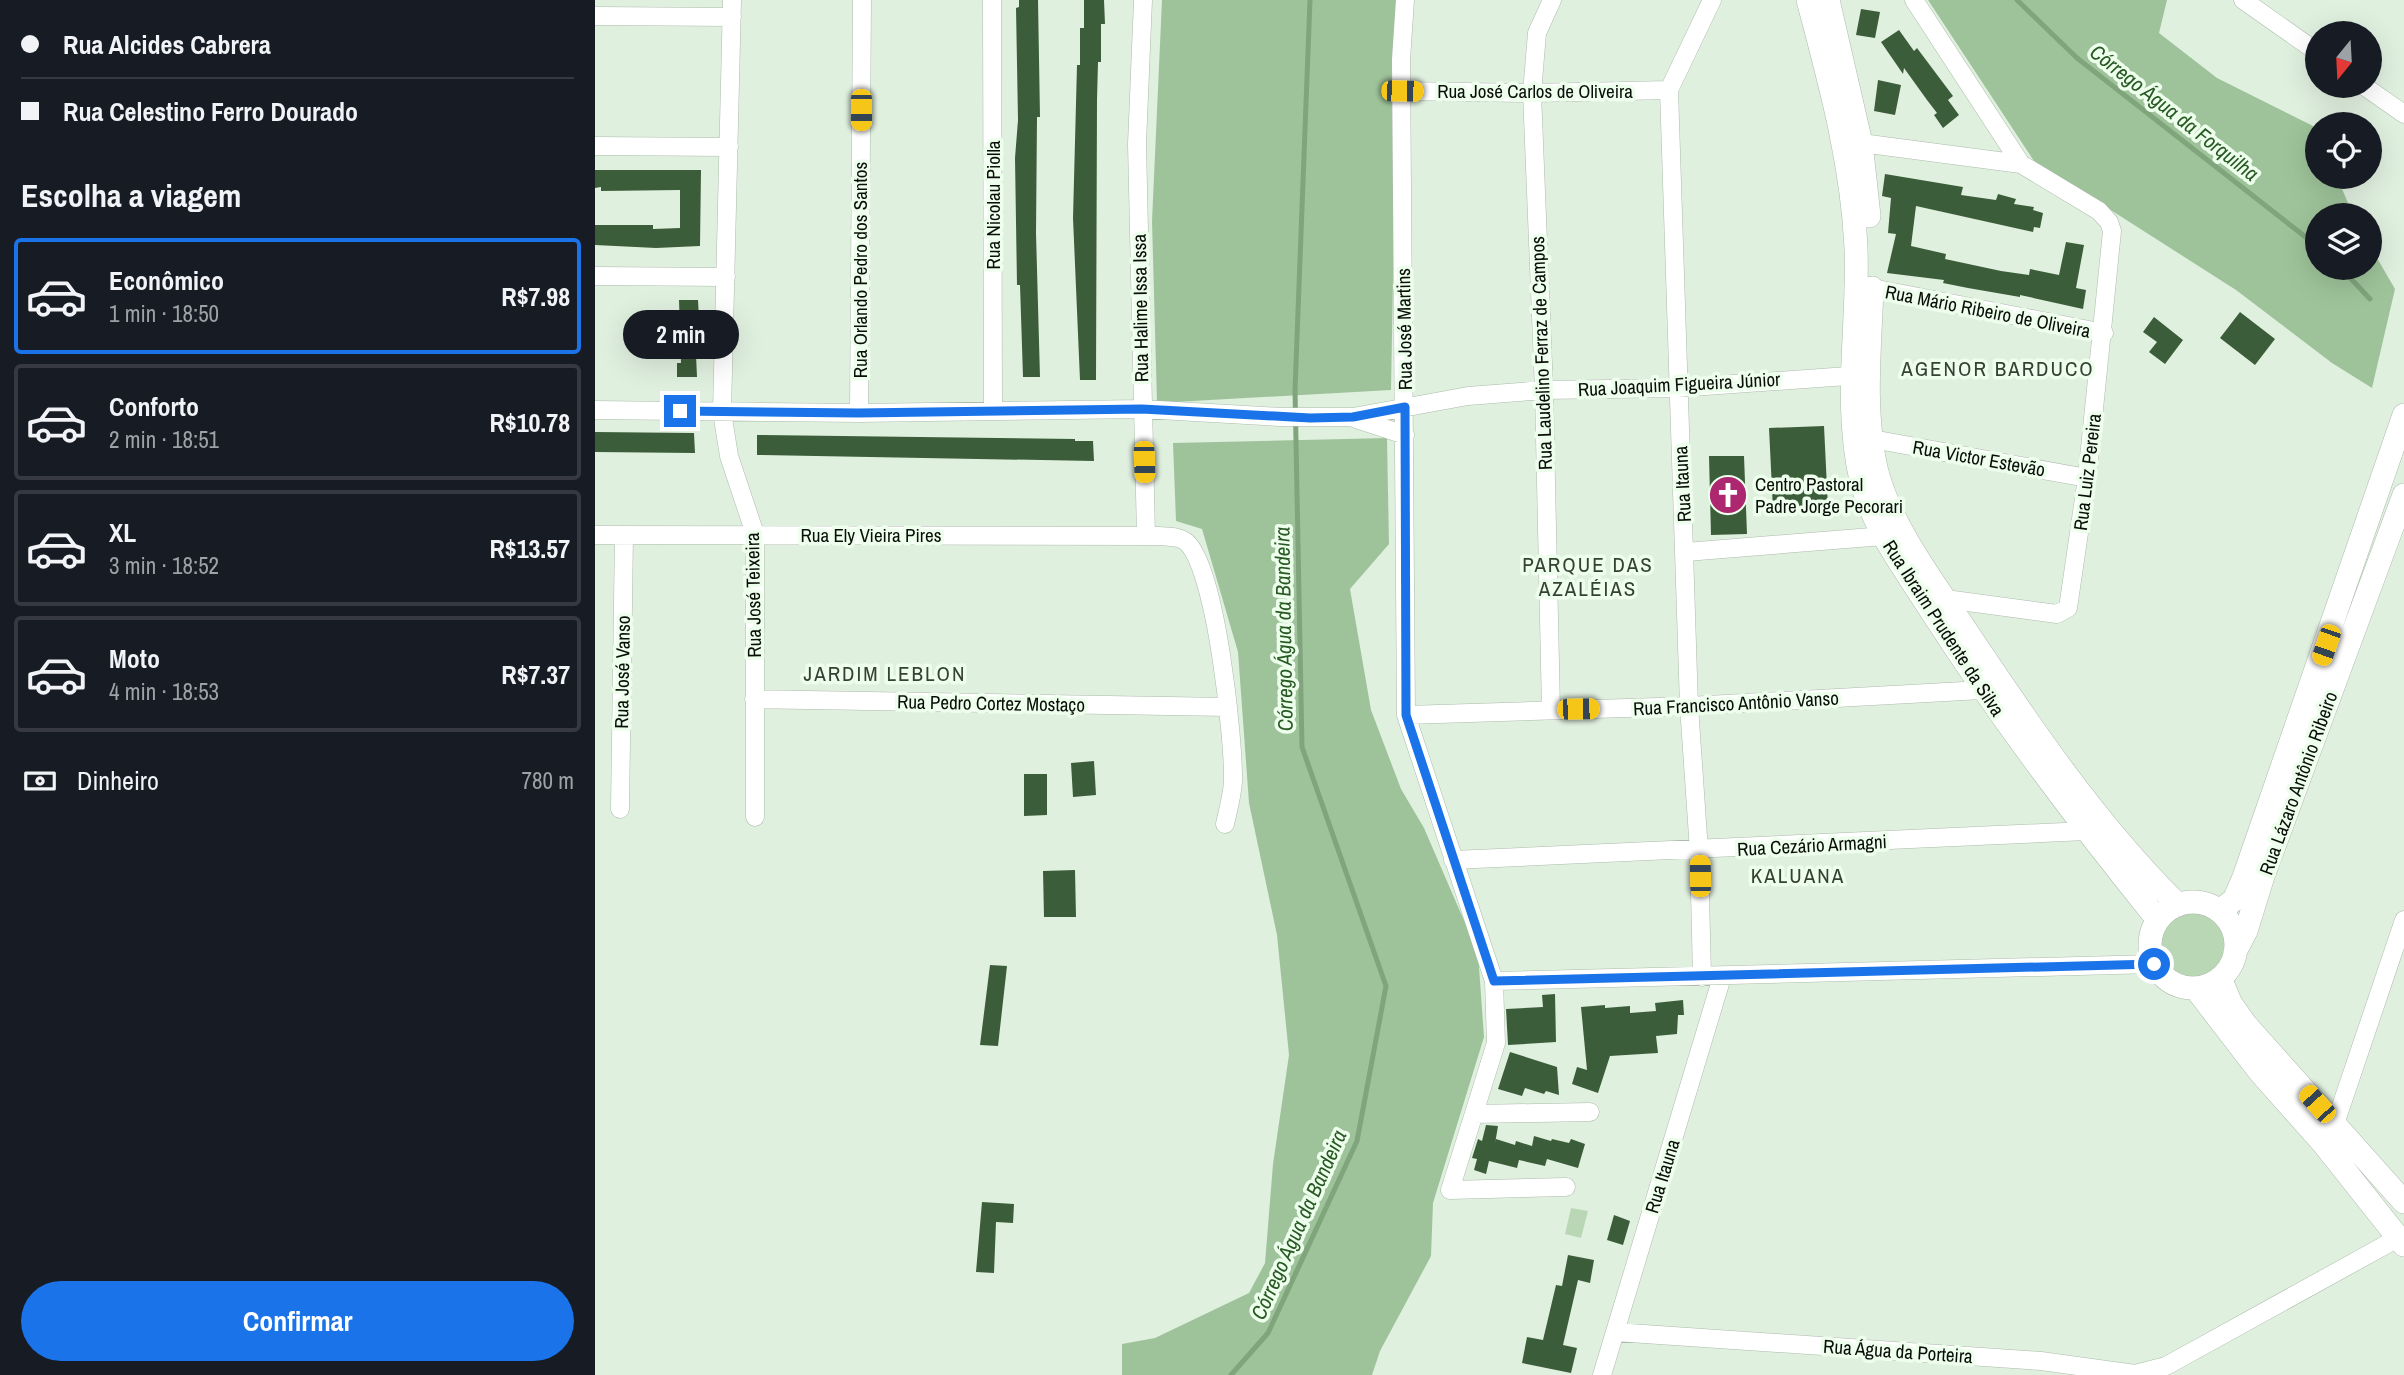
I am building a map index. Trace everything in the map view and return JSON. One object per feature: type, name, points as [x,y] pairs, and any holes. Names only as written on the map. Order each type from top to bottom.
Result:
[{"type":"street","name":"Rua Orlando Pedro dos Santos","points":[[859,413],[862,0]]},
{"type":"street","name":"Rua Nicolau Piolla","points":[[992,0],[993,410]]},
{"type":"street","name":"Rua Halime Issa Issa","points":[[1143,0],[1137,144],[1146,536]]},
{"type":"street","name":"Rua José Martins","points":[[1405,0],[1402,91],[1406,715],[1494,981],[1496,1043],[1450,1190],[1566,1187]]},
{"type":"street","name":"Rua Laudelino Ferraz de Campos","points":[[1551,710],[1544,390],[1532,93],[1537,33],[1552,0]]},
{"type":"street","name":"Rua Itauna","points":[[1702,977],[1699,851],[1689,706],[1686,552],[1677,388],[1669,90],[1712,0]]},
{"type":"street","name":"Rua Ibraim Prudente da Silva","points":[[1808,0],[1835,93],[1854,208],[1860,375],[1876,467],[1888,502],[1982,690],[2086,831],[2158,920]]},
{"type":"street","name":"Rua Ibraim Prudente da Silva","points":[[1828,0],[1861,143],[1869,221],[1872,288],[1860,375],[1851,416],[1865,495],[1884,536],[2005,689],[2106,828],[2178,905]]},
{"type":"street","points":[[1914,0],[2021,164]]},
{"type":"street","points":[[2243,0],[2305,44]]},
{"type":"street","points":[[595,16],[732,8]]},
{"type":"street","name":"Rua José Teixeira","points":[[732,8],[722,412],[729,456],[755,534],[755,817]]},
{"type":"street","name":"Rua José Carlos de Oliveira","points":[[1402,91],[1532,93],[1669,90]]},
{"type":"street","points":[[2381,98],[2404,114]]},
{"type":"street","points":[[1861,143],[2021,164]]},
{"type":"street","points":[[595,146],[729,147]]},
{"type":"street","name":"Rua Luiz Pereira","points":[[1934,598],[2057,614],[2066,612],[2087,478],[2113,238],[2109,222],[2099,211],[2021,164]]},
{"type":"street","points":[[595,276],[726,276]]},
{"type":"street","name":"Rua Mário Ribeiro de Oliveira","points":[[1872,288],[2103,333]]},
{"type":"street","name":"Rua Joaquim Figueira Júnior","points":[[1353,417],[1468,396],[1544,390],[1677,388],[1860,375]]},
{"type":"street","points":[[595,410],[859,413],[1142,409],[1281,417],[1353,417],[1405,435]]},
{"type":"street","points":[[2219,911],[2234,900],[2244,877],[2404,415]]},
{"type":"street","name":"Rua Victor Estevão","points":[[1871,439],[2087,478]]},
{"type":"street","points":[[2379,489],[2404,497]]},
{"type":"street","name":"Rua Lázaro Antônio Ribeiro","points":[[2235,951],[2246,931],[2263,876],[2404,497]]},
{"type":"street","name":"Rua Ely Vieira Pires","points":[[595,535],[1146,536]]},
{"type":"street","name":"Rua José Vanso","points":[[620,809],[624,535]]},
{"type":"street","points":[[1146,536],[1184,540],[1196,557],[1220,647],[1228,707],[1233,783],[1225,824]]},
{"type":"street","points":[[1686,552],[1884,536]]},
{"type":"street","name":"Rua Francisco Antônio Vanso","points":[[1406,715],[1689,706],[1982,690]]},
{"type":"street","name":"Rua Pedro Cortez Mostaço","points":[[754,699],[1228,707]]},
{"type":"street","name":"Rua Cezário Armagni","points":[[1453,860],[1699,851],[2086,831]]},
{"type":"street","points":[[2192,902],[2206,904],[2219,911],[2234,932],[2235,951],[2230,968],[2213,984],[2196,989],[2174,984],[2162,976],[2154,964],[2150,940],[2158,920],[2178,905],[2192,902]]},
{"type":"street","points":[[2335,1124],[2404,920]]},
{"type":"street","points":[[1494,981],[2154,964]]},
{"type":"street","name":"Rua Itauna","points":[[1602,1375],[1722,977]]},
{"type":"street","points":[[2220,978],[2231,1004],[2246,1025],[2404,1202]]},
{"type":"street","points":[[2196,989],[2259,1071],[2323,1143],[2401,1241]]},
{"type":"street","points":[[1474,1114],[1590,1112]]},
{"type":"street","name":"Rua Água da Porteira","points":[[1615,1332],[2041,1361],[2135,1375],[2166,1366],[2401,1241]]},
{"type":"green space","points":[[1162,0],[1398,0],[1391,390],[1157,403],[1152,221]]},
{"type":"green space","points":[[1928,0],[2167,0],[2159,33],[2217,78],[2305,122],[2305,189],[2342,189],[2348,203],[2305,203],[2305,280],[2382,280],[2382,267],[2395,289],[2372,388],[2332,363],[2236,290],[2034,161]]},
{"type":"green space","points":[[1387,438],[1389,544],[1350,589],[1371,710],[1401,789],[1424,828],[1478,953],[1484,1037],[1433,1203],[1431,1256],[1380,1351],[1372,1375],[1122,1375],[1122,1344],[1155,1338],[1249,1293],[1265,1263],[1273,1164],[1289,1055],[1277,935],[1249,803],[1238,652],[1202,529],[1176,521],[1173,443]]},
{"type":"green space","points":[[2193,913],[2211,919],[2219,927],[2225,945],[2219,963],[2211,971],[2193,977],[2175,971],[2167,963],[2161,945],[2167,927],[2175,919]]},
{"type":"green space","points":[[1571,1208],[1588,1211],[1581,1238],[1565,1234]]},
{"type":"building","points":[[1019,0],[1038,0],[1040,117],[1037,117],[1036,233],[1040,377],[1023,377],[1020,285],[1017,285],[1016,8],[1019,7]]},
{"type":"building","points":[[1084,0],[1104,0],[1105,24],[1101,24],[1097,100],[1096,380],[1080,380],[1073,218],[1077,65],[1080,65],[1080,28],[1084,28]]},
{"type":"building","points":[[1861,9],[1880,12],[1875,38],[1856,35]]},
{"type":"building","points":[[1899,30],[1914,51],[1917,48],[1953,96],[1948,100],[1959,115],[1943,128],[1934,115],[1937,113],[1904,68],[1903,74],[1881,42]]},
{"type":"building","points":[[1878,80],[1901,85],[1895,115],[1874,111]]},
{"type":"building","points":[[595,170],[701,170],[700,246],[656,248],[595,245],[595,225],[680,228],[680,190],[601,191],[601,187],[595,188]]},
{"type":"building","points":[[1885,174],[1963,187],[1961,195],[1996,200],[1998,194],[2016,199],[2014,204],[2034,207],[2033,210],[2043,213],[2040,228],[2034,227],[2033,232],[1916,206],[1911,246],[1946,254],[1945,259],[2001,271],[2029,275],[2030,269],[2059,275],[2066,242],[2084,245],[2076,288],[2086,290],[2083,309],[2020,295],[1943,283],[1944,280],[1887,273],[1896,234],[1888,233],[1891,198],[1882,196]]},
{"type":"building","points":[[679,300],[698,300],[701,355],[696,355],[697,377],[677,377],[677,363],[681,363]]},
{"type":"building","points":[[2240,312],[2275,339],[2255,365],[2220,338]]},
{"type":"building","points":[[2154,317],[2183,340],[2165,364],[2149,352],[2157,342],[2143,332]]},
{"type":"building","points":[[1824,426],[1828,508],[1773,510],[1769,428]]},
{"type":"building","points":[[595,432],[694,433],[695,453],[595,452]]},
{"type":"building","points":[[757,435],[1075,439],[1093,441],[1094,461],[757,455]]},
{"type":"building","name":"Centro Pastoral Padre Jorge Pecorari","points":[[1709,456],[1744,456],[1747,534],[1711,535]]},
{"type":"building","points":[[1094,761],[1096,795],[1073,797],[1071,763]]},
{"type":"building","points":[[1024,774],[1047,774],[1047,815],[1024,816]]},
{"type":"building","points":[[1075,870],[1076,917],[1044,917],[1043,871]]},
{"type":"building","points":[[990,965],[1007,966],[998,1046],[980,1045]]},
{"type":"building","points":[[1555,994],[1556,1042],[1508,1045],[1506,1009],[1543,1007],[1542,995]]},
{"type":"building","points":[[1683,1000],[1684,1015],[1678,1015],[1677,1034],[1656,1036],[1658,1053],[1610,1056],[1598,1093],[1572,1084],[1577,1067],[1587,1070],[1581,1007],[1630,1006],[1630,1013],[1656,1011],[1655,1003]]},
{"type":"building","points":[[1510,1052],[1557,1067],[1559,1095],[1525,1088],[1522,1096],[1498,1089]]},
{"type":"building","points":[[1486,1125],[1498,1126],[1495,1144],[1496,1139],[1515,1145],[1516,1141],[1532,1146],[1534,1136],[1569,1143],[1571,1139],[1585,1144],[1578,1168],[1547,1159],[1545,1166],[1519,1160],[1517,1168],[1489,1161],[1486,1174],[1474,1170],[1477,1159],[1472,1158],[1478,1139],[1482,1141]]},
{"type":"building","points":[[982,1202],[1014,1204],[1013,1223],[996,1222],[994,1273],[976,1272]]},
{"type":"building","points":[[1614,1215],[1630,1221],[1623,1245],[1607,1240]]},
{"type":"building","points":[[1568,1255],[1594,1260],[1590,1283],[1578,1280],[1563,1345],[1577,1348],[1571,1373],[1522,1363],[1527,1337],[1543,1340],[1556,1285],[1562,1286]]},
{"type":"waterway","name":"Córrego Água da Bandeira","points":[[1231,1375],[1268,1333],[1357,1141],[1386,986],[1302,747],[1295,390],[1310,0]]},
{"type":"waterway","name":"Córrego Água da Forquilha","points":[[2017,0],[2077,58],[2305,237]]},
{"type":"waterway","name":"Córrego Água da Forquilha","points":[[2352,280],[2370,299]]},
{"type":"place","name":"Centro Pastoral Padre Jorge Pecorari","points":[[1728,495]]},
{"type":"district","name":"AGENOR BARDUCO","points":[[1998,369]]},
{"type":"district","name":"PARQUE DAS AZALÉIAS","points":[[1588,577]]},
{"type":"district","name":"JARDIM LEBLON","points":[[885,674]]},
{"type":"district","name":"KALUANA","points":[[1798,876]]},
{"type":"route","points":[[680,411],[859,413],[1142,409],[1310,418],[1353,417],[1405,407],[1406,715],[1494,981],[2154,964]]}]
